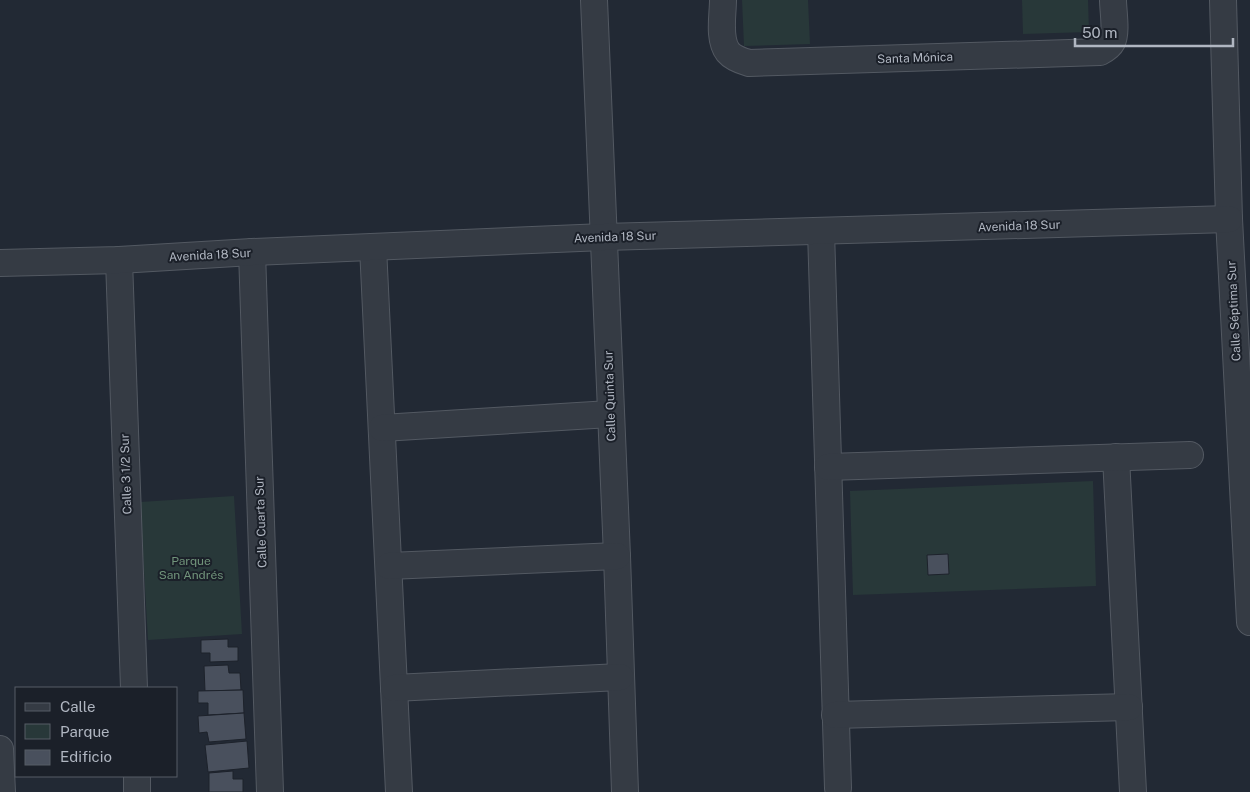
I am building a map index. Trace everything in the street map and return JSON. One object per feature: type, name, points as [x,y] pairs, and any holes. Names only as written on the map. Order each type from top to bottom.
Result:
[{"type":"street","name":"Calle Quinta Sur","points":[[594,0],[625,792]]},
{"type":"street","name":"Santa Mónica","points":[[723,0],[723,41],[728,52],[749,64],[1100,52],[1112,42],[1114,34],[1113,0]]},
{"type":"street","name":"Calle Séptima Sur","points":[[1223,0],[1229,220],[1250,622]]},
{"type":"street","name":"Avenida 18 Sur","points":[[0,263],[119,260],[252,252],[604,238],[1229,220]]},
{"type":"street","points":[[821,231],[838,788]]},
{"type":"street","points":[[373,247],[399,792]]},
{"type":"street","name":"Calle Cuarta Sur","points":[[252,252],[270,792]]},
{"type":"street","name":"Calle 3 1/2 Sur","points":[[119,260],[134,687]]},
{"type":"street","points":[[382,428],[610,414]]},
{"type":"street","points":[[828,467],[1190,454]]},
{"type":"street","points":[[1116,457],[1133,792]]},
{"type":"street","points":[[388,566],[617,556]]},
{"type":"street","points":[[394,688],[620,677]]},
{"type":"street","points":[[835,715],[1128,707]]},
{"type":"street","points":[[0,749],[2,792]]},
{"type":"street","points":[[137,777],[137,792]]},
{"type":"green space","points":[[742,0],[808,0],[810,44],[744,46]]},
{"type":"green space","points":[[1022,0],[1088,0],[1089,32],[1023,34]]},
{"type":"green space","points":[[1093,481],[1096,586],[853,595],[850,491]]},
{"type":"green space","name":"Parque San Andrés","points":[[234,496],[242,634],[148,640],[140,502]]},
{"type":"building","points":[[948,554],[949,574],[928,575],[927,555]]},
{"type":"building","points":[[228,639],[228,647],[238,647],[238,661],[210,662],[210,653],[201,653],[201,640]]},
{"type":"building","points":[[228,665],[229,673],[240,673],[241,690],[205,691],[204,666]]},
{"type":"building","points":[[243,690],[244,713],[208,715],[208,703],[198,703],[198,691]]},
{"type":"building","points":[[244,713],[246,739],[209,742],[207,732],[199,733],[198,716]]},
{"type":"building","points":[[247,741],[249,768],[208,772],[205,745]]},
{"type":"building","points":[[233,771],[233,779],[243,779],[243,792],[209,792],[209,773]]}]
